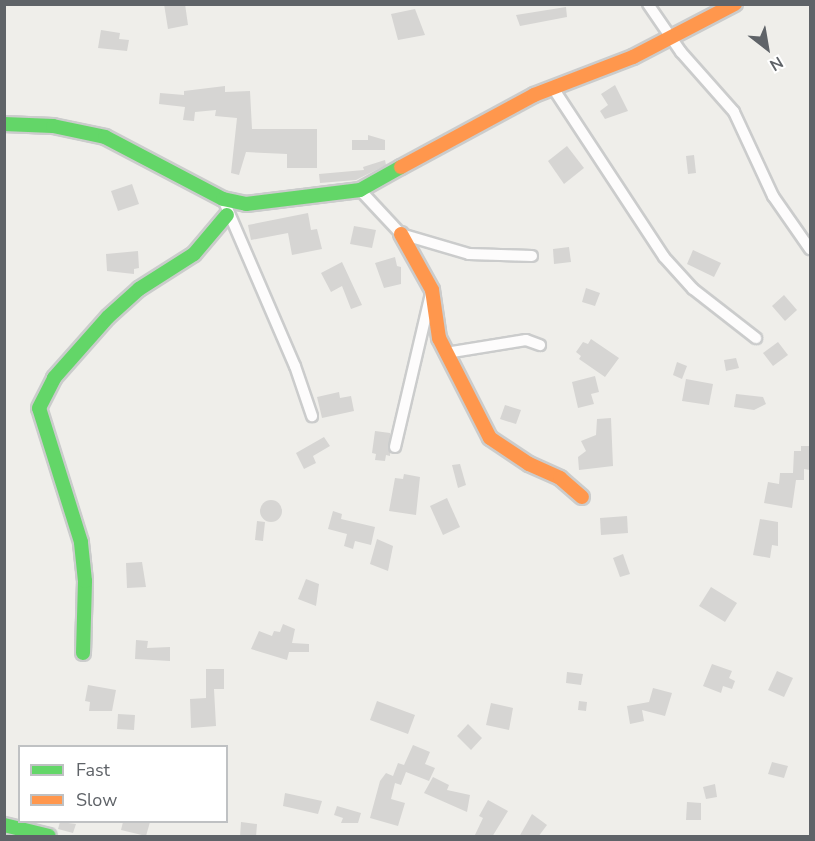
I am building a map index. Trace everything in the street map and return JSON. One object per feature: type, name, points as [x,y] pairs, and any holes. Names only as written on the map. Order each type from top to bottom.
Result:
[{"type":"street","points":[[648,4],[670,38],[734,112],[773,196],[810,249]]},
{"type":"street","points":[[4,124],[53,126],[105,137],[223,199],[274,204],[360,190],[487,119],[670,38],[735,4]]},
{"type":"street","points":[[553,88],[664,257],[693,289],[756,338]]},
{"type":"street","points":[[360,190],[401,234],[432,290],[439,338],[490,438],[529,464],[560,478],[582,497]]},
{"type":"street","points":[[223,199],[227,215],[295,366],[312,416]]},
{"type":"street","points":[[83,653],[85,581],[81,542],[39,408],[54,378],[108,317],[139,289],[194,254],[227,215]]},
{"type":"street","points":[[401,234],[469,254],[531,256]]},
{"type":"street","points":[[395,447],[432,290]]},
{"type":"street","points":[[446,352],[526,340],[540,345]]},
{"type":"street","points":[[4,825],[49,837]]},
{"type":"building","points":[[164,4],[185,4],[188,25],[168,29]]},
{"type":"building","points":[[566,7],[567,17],[520,26],[516,15]]},
{"type":"building","points":[[415,9],[425,35],[398,40],[391,14]]},
{"type":"building","points":[[101,30],[120,33],[119,39],[129,40],[127,51],[98,48]]},
{"type":"building","points":[[615,85],[628,111],[605,119],[600,111],[608,105],[601,94]]},
{"type":"building","points":[[225,86],[225,92],[250,91],[252,129],[317,129],[317,168],[287,168],[287,154],[246,152],[239,175],[231,173],[237,118],[215,116],[216,110],[195,112],[194,121],[183,120],[185,107],[159,104],[160,93],[184,95],[184,91]]},
{"type":"building","points":[[368,135],[385,140],[385,150],[352,150],[352,140],[368,140]]},
{"type":"building","points":[[567,146],[584,168],[564,184],[548,161]]},
{"type":"building","points":[[694,155],[696,173],[688,174],[686,156]]},
{"type":"building","points":[[385,160],[386,165],[356,180],[320,183],[319,174],[364,170],[363,167]]},
{"type":"building","points":[[132,184],[139,204],[118,211],[111,191]]},
{"type":"building","points":[[308,213],[311,230],[317,229],[322,249],[292,255],[288,233],[251,240],[248,225]]},
{"type":"building","points":[[354,226],[376,230],[372,248],[350,244]]},
{"type":"building","points":[[569,247],[571,262],[554,264],[553,249]]},
{"type":"building","points":[[693,250],[721,263],[714,277],[687,264]]},
{"type":"building","points":[[138,251],[139,268],[134,269],[134,274],[107,271],[106,254]]},
{"type":"building","points":[[395,257],[397,266],[401,267],[401,284],[384,288],[375,263]]},
{"type":"building","points":[[342,262],[362,305],[351,309],[342,286],[331,292],[321,273]]},
{"type":"building","points":[[586,288],[600,293],[595,306],[582,302]]},
{"type":"building","points":[[784,295],[797,310],[785,321],[772,306]]},
{"type":"building","points":[[591,339],[619,358],[605,377],[579,359],[581,356],[576,352],[583,342],[588,344]]},
{"type":"building","points":[[778,342],[788,355],[773,366],[763,353]]},
{"type":"building","points":[[736,358],[739,368],[726,371],[724,360]]},
{"type":"building","points":[[677,362],[687,366],[682,379],[673,375]]},
{"type":"building","points":[[595,376],[599,392],[591,394],[594,404],[578,408],[572,382]]},
{"type":"building","points":[[686,379],[713,384],[709,405],[682,401]]},
{"type":"building","points":[[339,392],[340,398],[351,396],[354,411],[322,418],[317,397]]},
{"type":"building","points":[[736,394],[763,397],[766,404],[754,410],[734,407]]},
{"type":"building","points":[[505,405],[521,410],[516,424],[500,419]]},
{"type":"building","points":[[611,418],[613,466],[579,470],[578,457],[586,451],[581,441],[596,435],[597,419]]},
{"type":"building","points":[[375,431],[390,433],[390,456],[386,455],[385,461],[375,460],[376,454],[372,453]]},
{"type":"building","points":[[324,437],[330,446],[313,456],[316,463],[304,469],[296,453]]},
{"type":"building","points":[[801,446],[810,446],[810,470],[804,469],[804,480],[796,480],[792,508],[764,503],[768,482],[779,484],[780,473],[793,473],[794,451],[801,451]]},
{"type":"building","points":[[460,464],[466,485],[458,488],[452,465]]},
{"type":"building","points":[[404,474],[420,477],[416,515],[389,511],[395,478],[403,479]]},
{"type":"building","points":[[447,498],[460,527],[443,535],[430,506]]},
{"type":"building","points":[[271,500],[279,503],[282,511],[279,519],[271,522],[263,519],[260,511],[263,503]]},
{"type":"building","points":[[333,511],[342,514],[341,519],[375,527],[371,545],[355,541],[353,549],[344,546],[347,534],[328,529]]},
{"type":"building","points":[[627,516],[628,533],[601,535],[600,518]]},
{"type":"building","points":[[760,519],[778,522],[778,546],[772,545],[770,558],[753,555]]},
{"type":"building","points":[[257,521],[265,522],[263,541],[255,540]]},
{"type":"building","points":[[377,539],[393,546],[388,571],[370,564]]},
{"type":"building","points":[[623,554],[630,574],[620,577],[613,558]]},
{"type":"building","points":[[142,562],[146,587],[127,588],[126,563]]},
{"type":"building","points":[[306,579],[319,584],[316,606],[298,599]]},
{"type":"building","points":[[711,587],[737,603],[725,622],[699,606]]},
{"type":"building","points":[[283,624],[295,629],[292,643],[309,644],[309,652],[289,652],[287,660],[251,649],[259,631],[272,636],[274,631],[280,632]]},
{"type":"building","points":[[136,640],[148,641],[147,648],[170,647],[170,661],[135,659]]},
{"type":"building","points":[[712,664],[732,671],[729,678],[735,681],[732,689],[723,686],[721,693],[703,686]]},
{"type":"building","points":[[206,669],[224,669],[224,689],[214,689],[216,726],[191,728],[190,699],[206,698]]},
{"type":"building","points":[[777,671],[793,678],[784,697],[768,690]]},
{"type":"building","points":[[567,672],[583,674],[581,685],[566,683]]},
{"type":"building","points":[[88,685],[116,690],[112,711],[89,711],[90,702],[85,701]]},
{"type":"building","points":[[653,688],[672,693],[665,716],[642,710],[644,721],[630,724],[627,706],[649,702]]},
{"type":"building","points":[[377,701],[415,715],[408,734],[370,720]]},
{"type":"building","points":[[579,701],[587,702],[586,711],[578,710]]},
{"type":"building","points":[[491,703],[513,708],[509,730],[486,725]]},
{"type":"building","points":[[118,714],[135,715],[134,730],[117,729]]},
{"type":"building","points":[[468,724],[482,738],[471,750],[457,736]]},
{"type":"building","points":[[413,745],[430,752],[425,764],[435,768],[429,781],[406,772],[401,785],[395,783],[391,799],[405,803],[398,826],[370,818],[380,781],[386,773],[393,776],[398,763],[404,765]]},
{"type":"building","points":[[772,762],[788,766],[784,778],[768,774]]},
{"type":"building","points":[[433,777],[449,785],[447,790],[470,795],[467,812],[424,793]]},
{"type":"building","points":[[715,784],[717,797],[706,799],[703,787]]},
{"type":"building","points":[[285,793],[322,801],[318,814],[283,806]]},
{"type":"building","points":[[488,800],[508,811],[492,837],[474,837],[483,818],[479,816]]},
{"type":"building","points":[[687,802],[701,803],[701,820],[686,820]]},
{"type":"building","points":[[337,806],[361,813],[358,823],[341,823],[343,818],[334,815]]},
{"type":"building","points":[[532,814],[547,825],[538,837],[519,837]]},
{"type":"building","points":[[241,822],[257,824],[256,837],[240,837]]},
{"type":"building","points":[[60,823],[76,824],[73,833],[58,829]]},
{"type":"building","points":[[123,823],[150,823],[146,836],[121,830]]},
{"type":"traffic: fast","points":[[4,124],[53,126],[105,137],[223,199],[246,204],[360,190],[401,167]]},
{"type":"traffic: fast","points":[[83,653],[85,581],[81,542],[39,408],[54,378],[108,317],[139,289],[194,254],[227,215]]},
{"type":"traffic: fast","points":[[4,825],[49,836]]},
{"type":"traffic: slow","points":[[401,167],[534,95],[633,57],[735,4]]},
{"type":"traffic: slow","points":[[401,234],[432,290],[439,338],[490,438],[529,464],[560,478],[582,497]]}]
